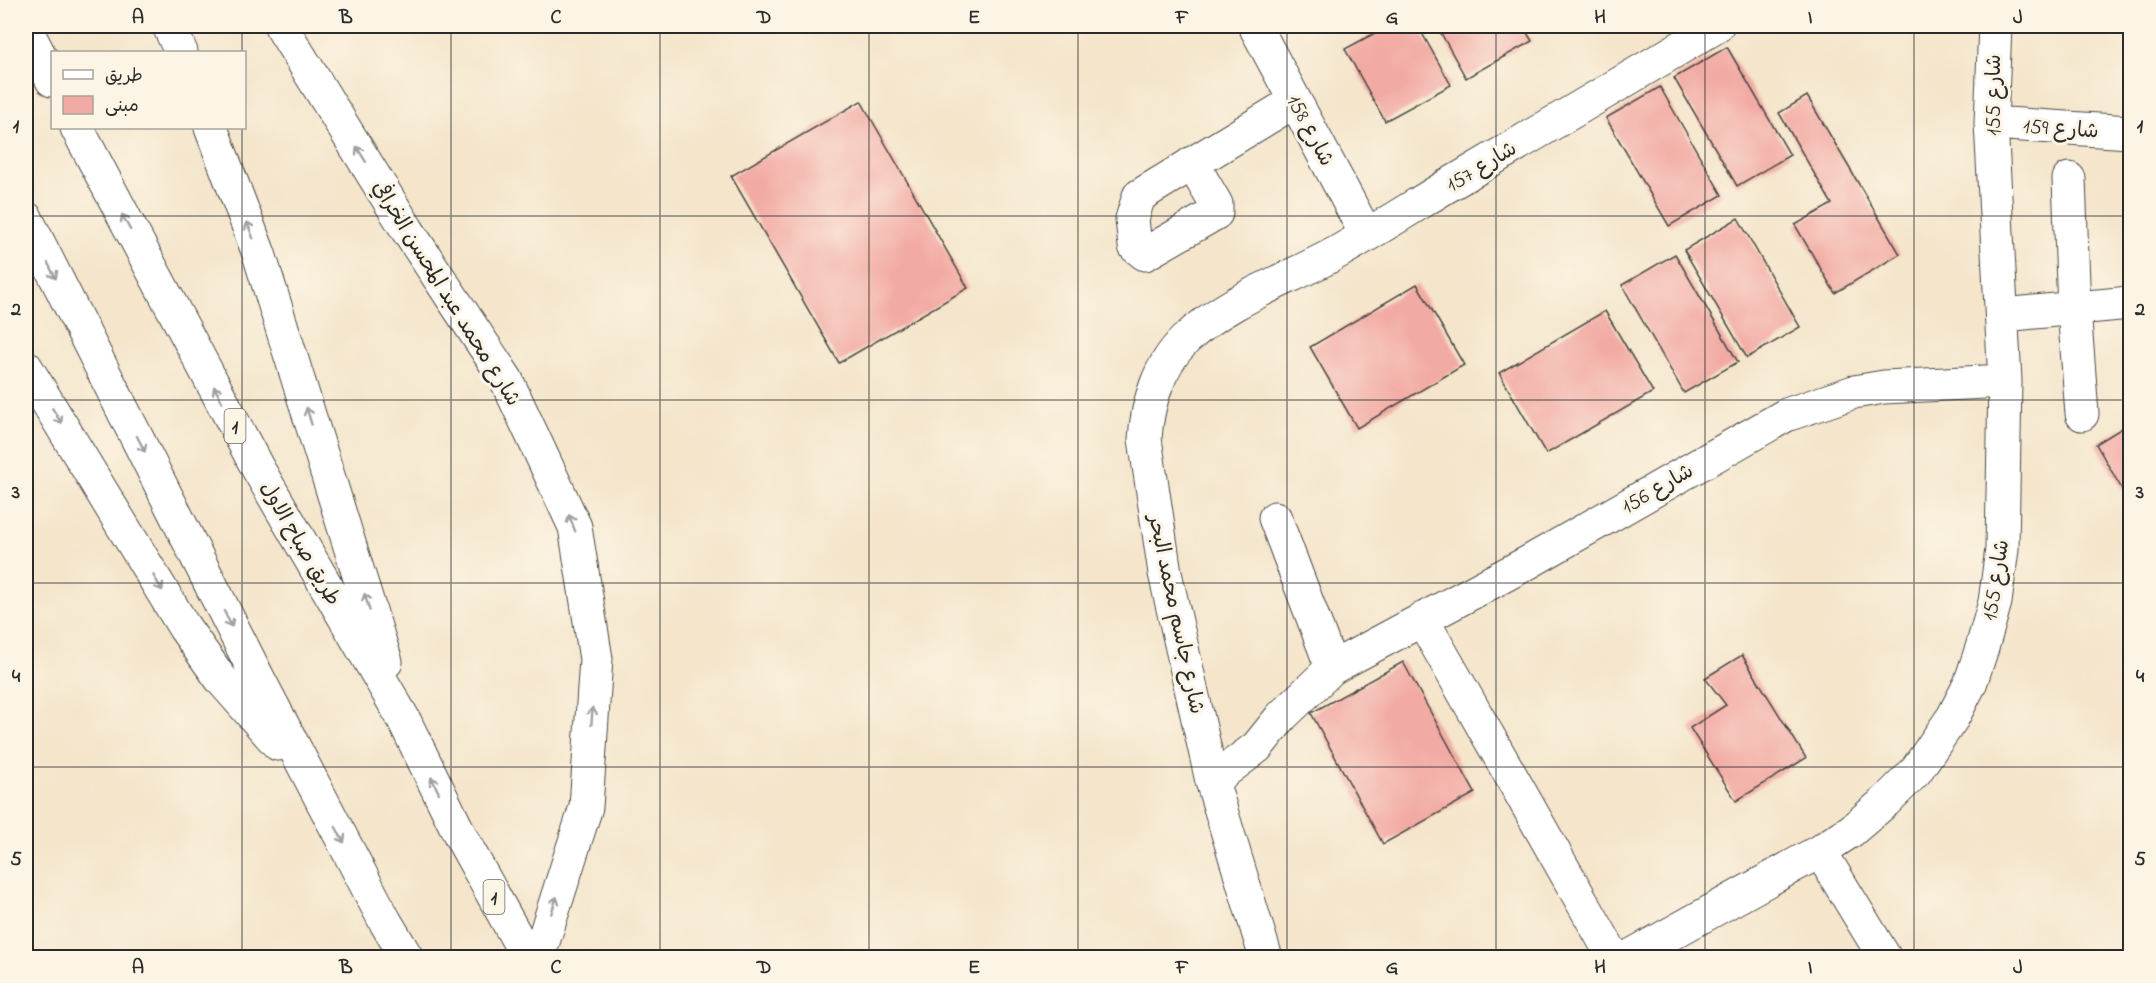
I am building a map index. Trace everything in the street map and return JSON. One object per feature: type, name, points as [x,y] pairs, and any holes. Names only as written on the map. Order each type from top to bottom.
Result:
[{"type":"main road","points":[[169,26],[181,51]]},
{"type":"main road","name":"شارع محمد عبد المحسن الخرافي","points":[[281,26],[408,231],[506,379],[575,527],[596,659],[586,807],[543,942],[529,957]]},
{"type":"main road","name":"شارع 158","points":[[1255,26],[1366,234]]},
{"type":"main road","name":"شارع 157","points":[[1241,302],[1338,251],[1717,26]]},
{"type":"main road","name":"شارع 155","points":[[1627,957],[1820,851],[1851,831],[1915,772],[1953,717],[1970,684],[1995,602],[2002,549],[2005,381],[1991,123],[1995,26]]},
{"type":"main road","points":[[26,29],[51,78]]},
{"type":"main road","points":[[1192,163],[1295,100]]},
{"type":"main road","name":"شارع 159","points":[[1991,123],[2130,132]]},
{"type":"main road","name":"طريق صباح الاول","points":[[78,129],[257,467],[403,718],[461,837],[529,957]]},
{"type":"main road","points":[[211,129],[259,254],[403,718]]},
{"type":"main road","points":[[2069,179],[2074,309],[2082,414]]},
{"type":"main road","points":[[26,218],[313,783],[385,921],[407,957]]},
{"type":"main road","name":"شارع جاسم محمد البحر","points":[[1241,302],[1205,323],[1176,350],[1155,387],[1146,424],[1147,454],[1165,573],[1212,781],[1266,957]]},
{"type":"main road","points":[[2003,315],[2130,303]]},
{"type":"main road","points":[[26,367],[184,627],[221,680],[313,783]]},
{"type":"main road","name":"شارع 156","points":[[1212,781],[1257,747],[1282,716],[1332,668],[1557,546],[1786,415],[1854,392],[1884,387],[2005,381]]},
{"type":"main road","points":[[1275,518],[1332,668]]},
{"type":"main road","points":[[1422,619],[1614,957]]},
{"type":"main road","points":[[1820,851],[1885,957]]},
{"type":"building","points":[[1388,26],[1418,26],[1451,85],[1385,121],[1345,49]]},
{"type":"building","points":[[1437,26],[1523,26],[1532,41],[1466,78]]},
{"type":"building","points":[[1727,47],[1790,155],[1737,186],[1674,78]]},
{"type":"building","points":[[1660,87],[1722,195],[1669,226],[1606,118]]},
{"type":"building","points":[[1807,96],[1900,254],[1835,293],[1795,225],[1832,204],[1779,113]]},
{"type":"building","points":[[861,101],[968,288],[839,363],[731,176]]},
{"type":"building","points":[[1738,218],[1800,327],[1747,358],[1684,250]]},
{"type":"building","points":[[1675,254],[1738,362],[1684,393],[1622,285]]},
{"type":"building","points":[[1417,284],[1464,365],[1357,428],[1310,347]]},
{"type":"building","points":[[1605,311],[1653,392],[1546,454],[1499,373]]},
{"type":"building","points":[[2130,423],[2130,503],[2096,444]]},
{"type":"building","points":[[1742,655],[1806,758],[1736,801],[1690,728],[1726,705],[1705,678]]},
{"type":"building","points":[[1403,662],[1475,793],[1383,844],[1311,713]]}]
